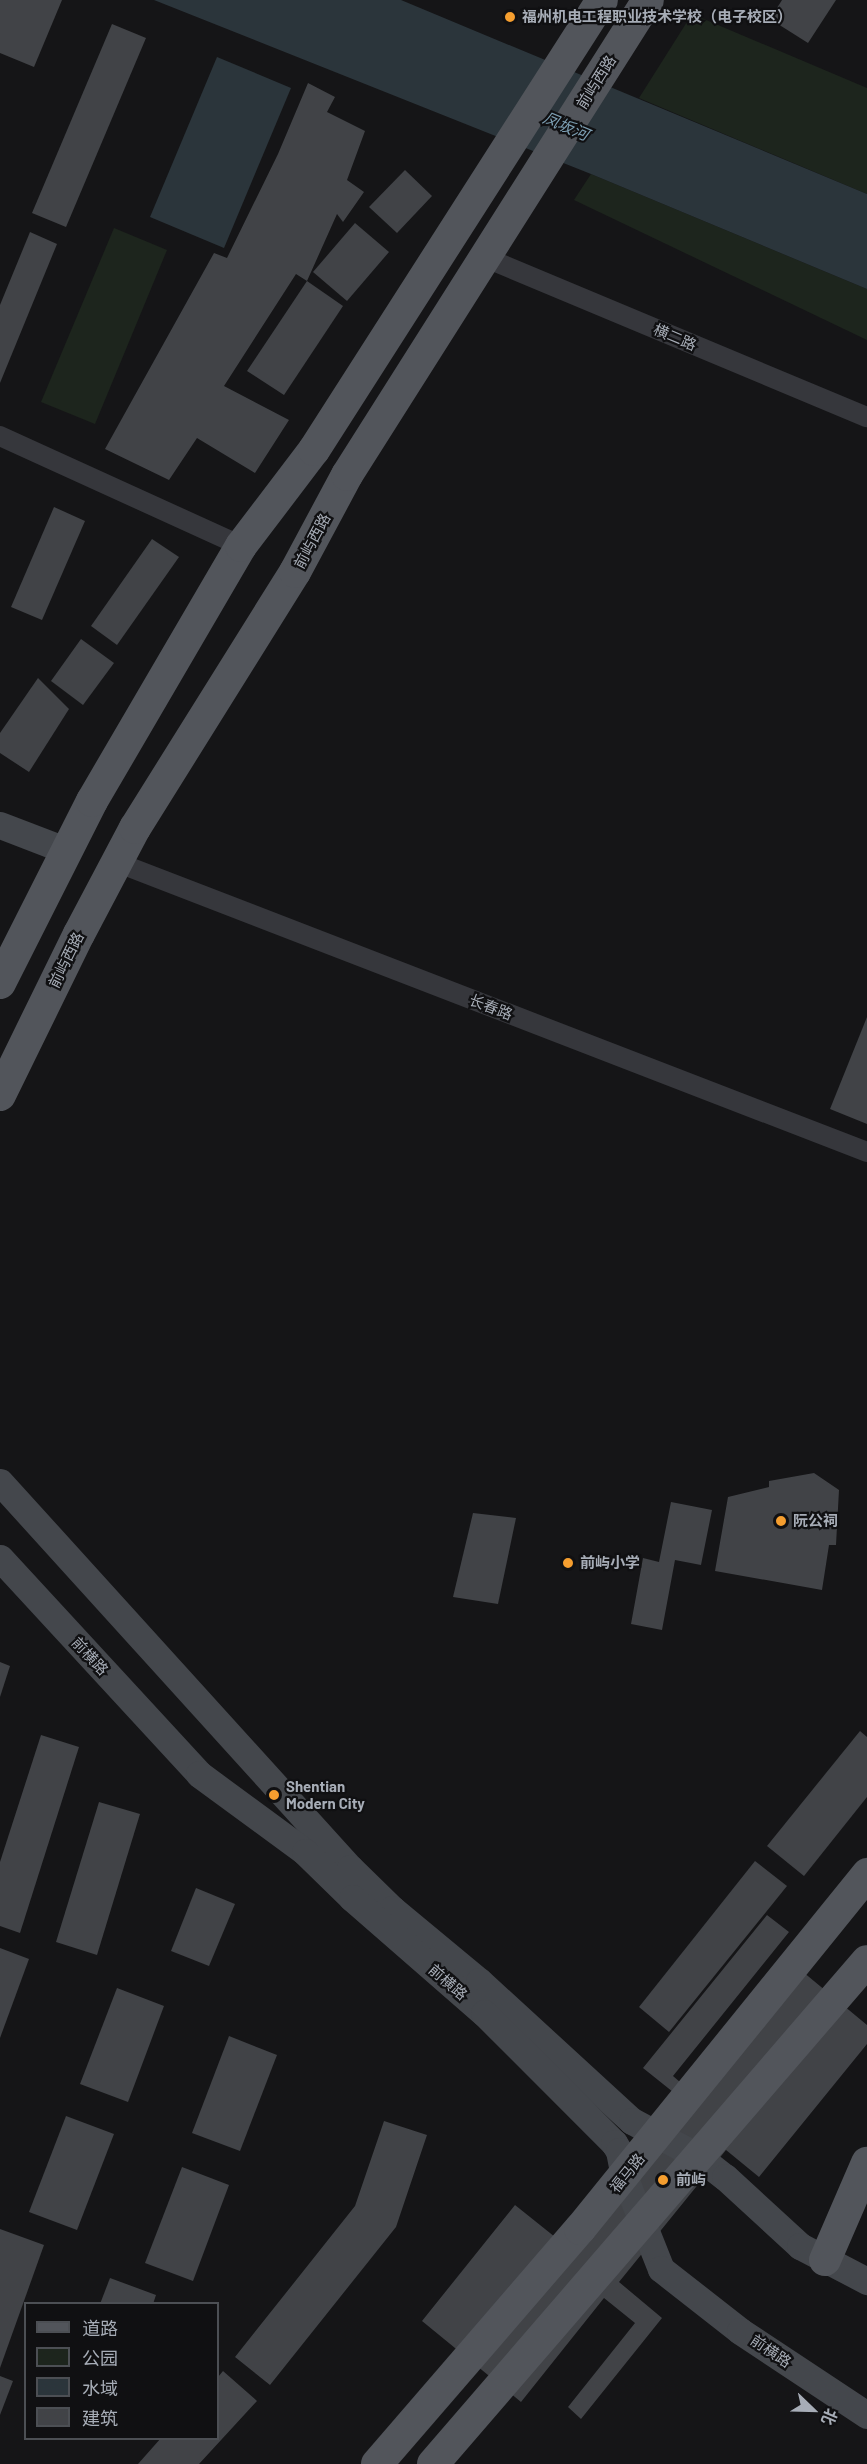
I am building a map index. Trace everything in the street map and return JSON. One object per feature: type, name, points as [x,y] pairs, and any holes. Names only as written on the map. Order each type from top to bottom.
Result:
[{"type":"main road","points":[[0,983],[65,850],[241,546],[314,450],[602,0]]},
{"type":"main road","name":"前屿西路","points":[[0,1095],[116,862],[166,777],[295,572],[347,475],[648,0]]},
{"type":"main road","points":[[0,825],[65,850]]},
{"type":"main road","name":"前横路","points":[[0,1482],[350,1868],[392,1909],[478,1981],[632,2121],[699,2157],[725,2177],[786,2235],[825,2260],[867,2281]]},
{"type":"main road","name":"前横路","points":[[0,1558],[199,1774],[304,1852],[500,2030],[614,2143],[619,2151],[624,2176],[661,2269],[740,2331],[867,2415]]},
{"type":"main road","name":"福马路","points":[[377,2464],[506,2318],[624,2176],[867,1874]]},
{"type":"main road","points":[[433,2464],[867,1961]]},
{"type":"main road","points":[[825,2260],[867,2163]]},
{"type":"street","name":"横二路","points":[[484,257],[867,417]]},
{"type":"street","points":[[0,436],[241,546]]},
{"type":"street","name":"长春路","points":[[116,862],[867,1152]]},
{"type":"green space","points":[[692,14],[867,88],[867,194],[639,98]]},
{"type":"green space","points":[[591,174],[867,289],[867,340],[574,200]]},
{"type":"green space","points":[[114,228],[167,250],[95,424],[41,402]]},
{"type":"water","name":"凤坂河","points":[[154,0],[401,0],[867,194],[867,289],[591,174]]},
{"type":"water","points":[[217,57],[291,88],[224,248],[150,217]]},
{"type":"building","points":[[0,0],[62,0],[34,67],[0,53]]},
{"type":"building","points":[[782,0],[836,0],[808,43],[770,19]]},
{"type":"building","points":[[112,24],[146,38],[66,227],[32,213]]},
{"type":"building","points":[[308,83],[335,97],[327,112],[365,131],[347,180],[364,192],[343,222],[337,214],[307,281],[296,274],[224,386],[289,420],[255,473],[197,438],[169,480],[105,449],[214,253],[227,258],[278,154]]},
{"type":"building","points":[[405,170],[432,196],[397,233],[369,207]]},
{"type":"building","points":[[355,223],[389,252],[347,301],[313,272]]},
{"type":"building","points":[[30,232],[57,244],[0,383],[0,305]]},
{"type":"building","points":[[307,281],[343,306],[284,395],[247,371]]},
{"type":"building","points":[[54,507],[85,521],[42,620],[11,607]]},
{"type":"building","points":[[152,539],[179,557],[117,645],[91,626]]},
{"type":"building","points":[[81,639],[114,663],[83,705],[51,681]]},
{"type":"building","points":[[38,678],[69,709],[29,772],[0,753],[0,733]]},
{"type":"building","points":[[867,1017],[867,1124],[830,1109]]},
{"type":"building","name":"阮公祠","points":[[814,1473],[839,1490],[836,1545],[829,1545],[822,1590],[715,1571],[728,1497],[769,1487],[769,1481]]},
{"type":"building","points":[[671,1502],[712,1510],[701,1565],[675,1560],[662,1630],[631,1624],[643,1558],[659,1562]]},
{"type":"building","points":[[473,1513],[516,1518],[498,1604],[453,1597]]},
{"type":"building","points":[[0,1662],[10,1666],[0,1697]]},
{"type":"building","points":[[860,1731],[867,1737],[867,1797],[804,1876],[767,1846]]},
{"type":"building","points":[[41,1735],[79,1747],[20,1933],[0,1926],[0,1862]]},
{"type":"building","points":[[99,1802],[140,1814],[97,1955],[56,1942]]},
{"type":"building","points":[[755,1861],[787,1886],[669,2032],[639,2007]]},
{"type":"building","points":[[196,1888],[235,1904],[209,1966],[171,1951]]},
{"type":"building","points":[[767,1915],[789,1932],[673,2076],[688,2089],[791,1962],[867,2025],[867,2044],[759,2177],[726,2150],[619,2282],[662,2318],[581,2419],[568,2407],[635,2323],[604,2298],[521,2402],[422,2321],[515,2205],[555,2237],[673,2092],[643,2068]]},
{"type":"building","points":[[0,1948],[29,1959],[0,2038]]},
{"type":"building","points":[[117,1988],[164,2006],[128,2102],[80,2084]]},
{"type":"building","points":[[229,2036],[277,2055],[240,2151],[192,2133]]},
{"type":"building","points":[[66,2116],[114,2134],[77,2230],[29,2212]]},
{"type":"building","points":[[384,2121],[427,2135],[396,2227],[270,2385],[235,2357],[355,2206]]},
{"type":"building","points":[[182,2167],[229,2185],[193,2281],[145,2263]]},
{"type":"building","points":[[0,2229],[44,2245],[0,2368]]},
{"type":"building","points":[[110,2278],[156,2295],[154,2302],[101,2302]]},
{"type":"building","points":[[223,2371],[257,2401],[199,2464],[138,2464],[159,2440],[219,2440],[219,2376]]},
{"type":"building","points":[[0,2376],[13,2381],[0,2415]]},
{"type":"place","name":"福州机电工程职业技术学校（电子校区）","points":[[510,17]]},
{"type":"place","name":"阮公祠","points":[[781,1521]]},
{"type":"place","name":"前屿小学","points":[[568,1563]]},
{"type":"place","name":"Shentian Modern City","points":[[274,1795]]},
{"type":"place","name":"前屿","points":[[663,2180]]}]
